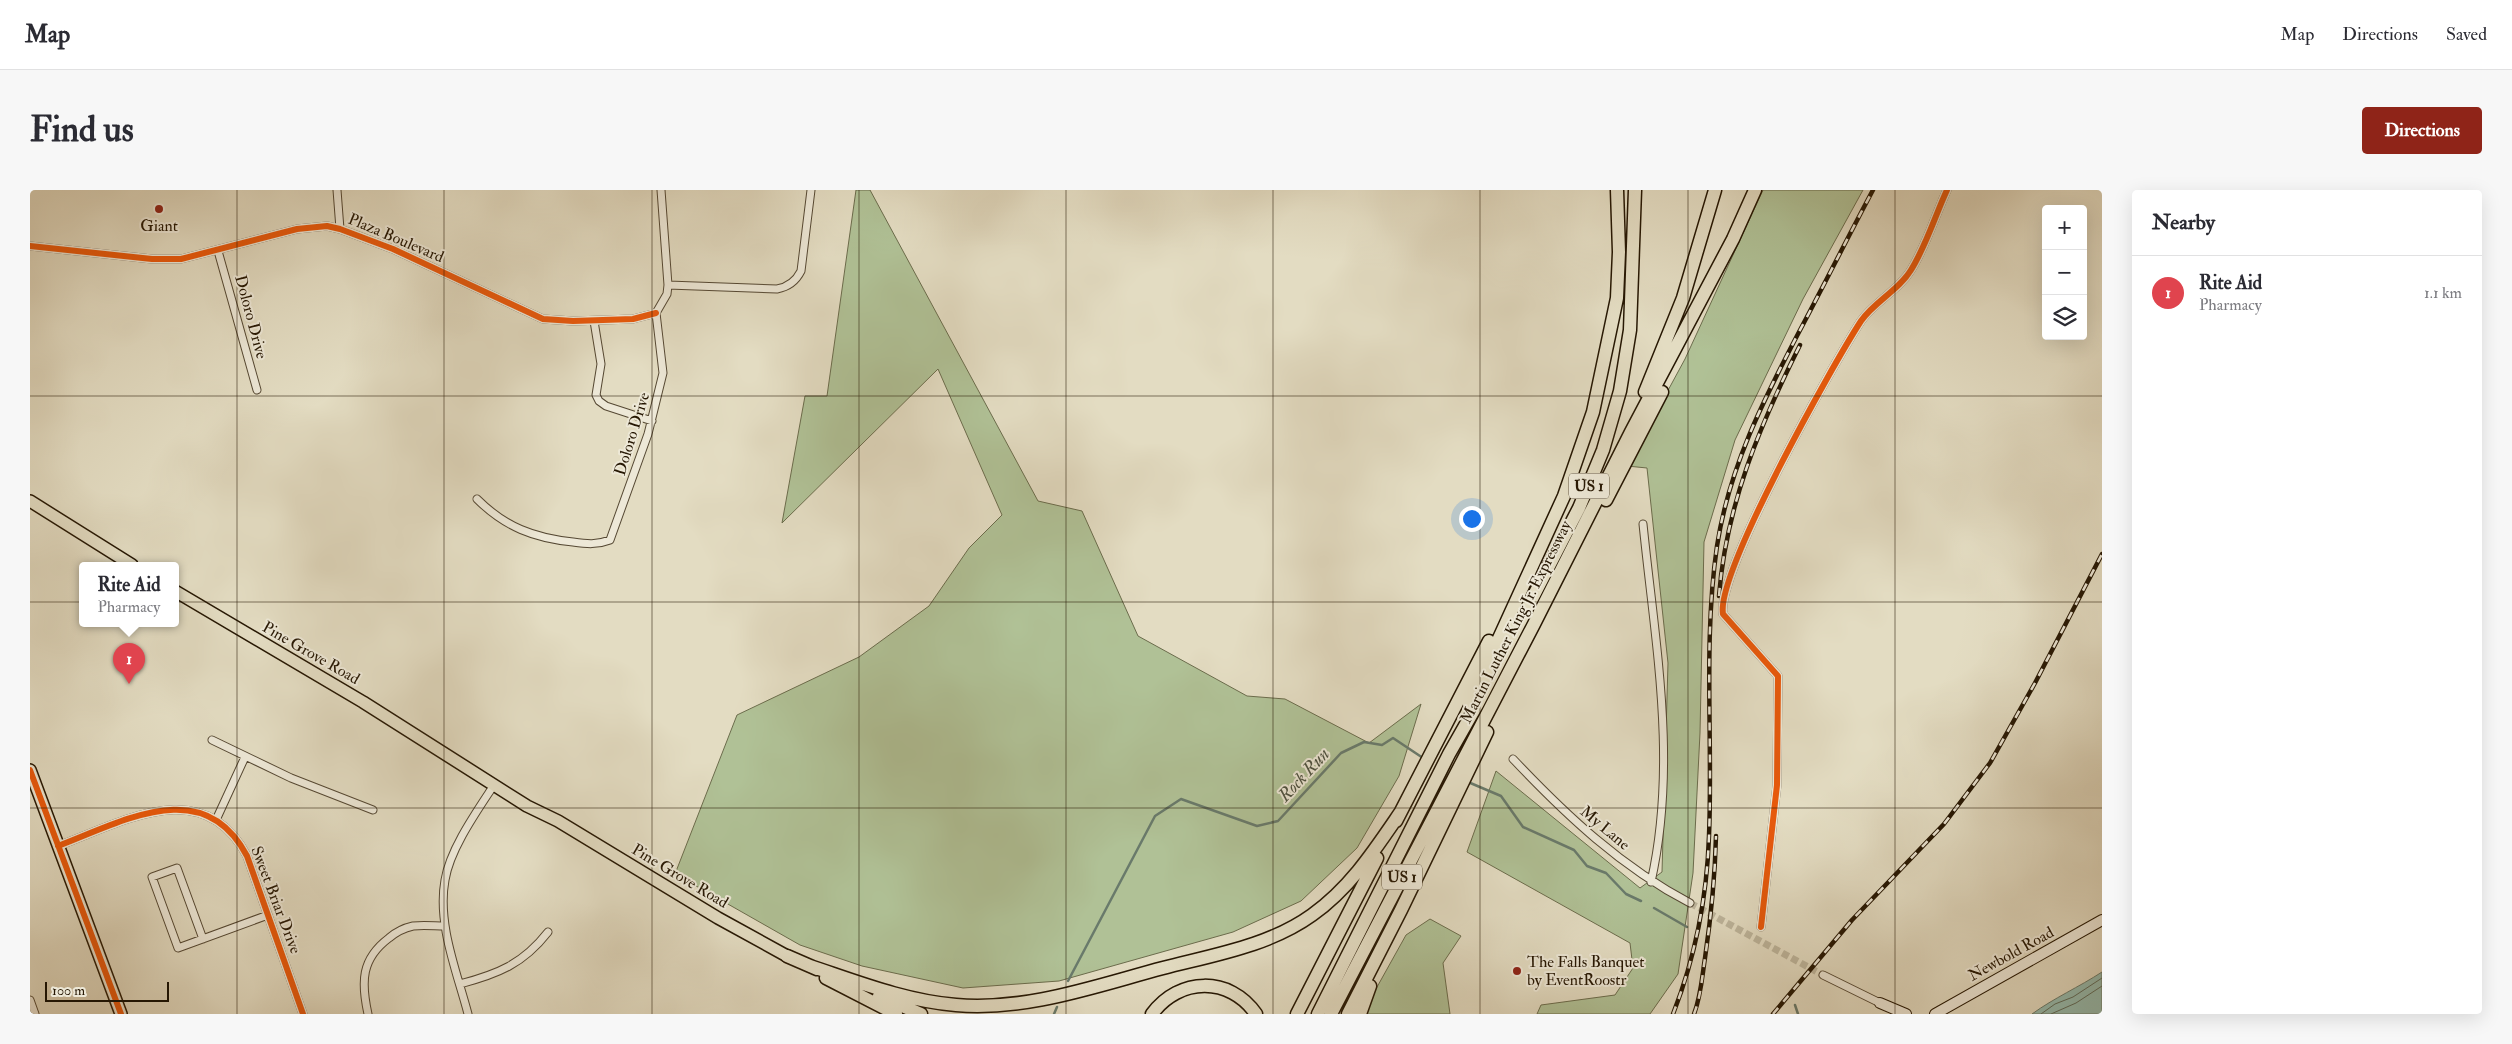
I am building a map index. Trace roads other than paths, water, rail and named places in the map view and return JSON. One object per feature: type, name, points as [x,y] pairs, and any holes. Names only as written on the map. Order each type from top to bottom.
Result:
[{"type":"highway","points":[[1607,347],[1612,259],[1609,190]]},
{"type":"highway","points":[[1296,1014],[1419,774],[1442,752],[1470,702],[1564,496],[1585,439],[1617,298],[1619,252],[1617,190]]},
{"type":"highway","name":"Martin Luther King Jr. Expressway","points":[[1442,752],[1478,703],[1578,508],[1603,450],[1620,392],[1630,330],[1635,190]]},
{"type":"highway","points":[[1631,432],[1683,298],[1715,190]]},
{"type":"highway","name":"Martin Luther King Jr. Expressway","points":[[1467,762],[1631,432],[1733,240],[1755,190]]},
{"type":"highway","points":[[1360,1014],[1401,910],[1451,792],[1669,379],[1733,240]]},
{"type":"highway","name":"US 1","points":[[1318,1014],[1433,786],[1442,752]]},
{"type":"highway","name":"US 1","points":[[1331,1014],[1451,792]]},
{"type":"highway","points":[[810,966],[884,990],[938,1003],[992,1006],[1039,1001],[1248,945],[1300,923],[1328,903],[1350,882],[1367,862],[1400,813]]},
{"type":"highway","points":[[1348,1014],[1401,910]]},
{"type":"highway","name":"Pine Grove Road","points":[[787,956],[921,1014]]},
{"type":"highway","name":"Pine Grove Road","points":[[787,956],[896,1014]]},
{"type":"highway","points":[[1152,1014],[1163,1000],[1178,991],[1201,985],[1219,987],[1235,993],[1248,1003],[1256,1014]]},
{"type":"main road","points":[[30,501],[127,562]]},
{"type":"main road","name":"Pine Grove Road","points":[[179,593],[430,743],[494,785],[558,821],[718,918],[787,956]]},
{"type":"main road","name":"Pine Grove Road","points":[[430,743],[461,758],[530,800],[558,821]]},
{"type":"main road","points":[[30,770],[121,1014]]},
{"type":"main road","name":"Newbold Road","points":[[1935,1014],[2102,920]]},
{"type":"main road","points":[[1880,1003],[1888,1014]]},
{"type":"main road","points":[[1880,1003],[1906,1014]]},
{"type":"street","points":[[337,190],[340,228]]},
{"type":"street","points":[[656,313],[666,294],[668,285],[661,190]]},
{"type":"street","points":[[668,285],[777,289],[788,286],[801,271],[811,190]]},
{"type":"street","points":[[1762,927],[1777,785],[1778,676],[1723,614],[1722,606],[1737,559],[1788,448],[1862,320],[1911,271],[1947,190]]},
{"type":"street","name":"Plaza Boulevard","points":[[30,246],[166,260],[196,257],[312,226],[340,228],[392,249],[544,319],[594,321],[633,319],[656,313]]},
{"type":"street","name":"Doloro Drive","points":[[218,251],[257,390]]},
{"type":"street","name":"Doloro Drive","points":[[477,500],[494,515],[535,537],[598,545],[610,540],[652,421],[664,373],[656,313]]},
{"type":"street","points":[[594,321],[601,364],[596,395],[599,401],[606,406],[652,421]]},
{"type":"street","points":[[1643,524],[1660,669],[1664,737],[1660,820],[1651,882]]},
{"type":"street","points":[[212,740],[245,757],[373,810]]},
{"type":"street","points":[[216,820],[245,757]]},
{"type":"street","name":"My Lane","points":[[1513,759],[1586,832],[1651,882],[1690,903]]},
{"type":"street","points":[[468,1014],[444,926],[443,891],[447,870],[479,808],[494,785]]},
{"type":"street","name":"Sweet Briar Drive","points":[[58,846],[164,809],[194,811],[216,820],[241,845],[304,1014]]},
{"type":"street","points":[[203,939],[177,868],[152,877],[178,948],[203,939],[268,915]]},
{"type":"street","points":[[368,1014],[363,992],[366,964],[378,946],[398,931],[414,926],[444,926]]},
{"type":"street","points":[[460,984],[490,976],[509,967],[534,950],[548,932]]},
{"type":"street","points":[[1824,975],[1880,1003]]},
{"type":"street","points":[[30,1000],[35,1014]]},
{"type":"water","points":[[2102,972],[2102,1014],[2032,1014],[2049,1003]]},
{"type":"waterway","name":"Rock Run","points":[[1068,981],[1155,816],[1181,799],[1257,826],[1278,821],[1341,753],[1364,742],[1382,745],[1393,738],[1423,758]]},
{"type":"waterway","name":"Rock Run","points":[[1468,782],[1501,796],[1523,827],[1574,850],[1587,866],[1606,873],[1626,894],[1641,901]]},
{"type":"waterway","name":"Rock Run","points":[[1654,908],[1687,927]]},
{"type":"waterway","name":"Rock Run","points":[[1795,1005],[1798,1014]]},
{"type":"waterway","name":"Rock Run","points":[[1054,1014],[1057,1007]]},
{"type":"tunnel","points":[[1690,903],[1823,975]]},
{"type":"railway","points":[[1673,1014],[1694,949],[1706,881],[1710,800],[1710,618],[1717,546],[1722,517],[1739,462],[1760,409],[1873,190]]},
{"type":"railway","points":[[1719,596],[1729,530],[1747,466],[1771,405],[1800,345]]},
{"type":"railway","points":[[1773,1014],[1852,920],[1944,824],[1990,763],[2035,683],[2102,554]]},
{"type":"railway","points":[[1694,1014],[1701,986],[1709,927],[1714,882],[1716,836]]},
{"type":"place","name":"Giant","points":[[159,209]]},
{"type":"place","name":"Rite Aid","points":[[129,684]]},
{"type":"place","name":"The Falls Banquet by EventRoostr","points":[[1517,971]]}]
